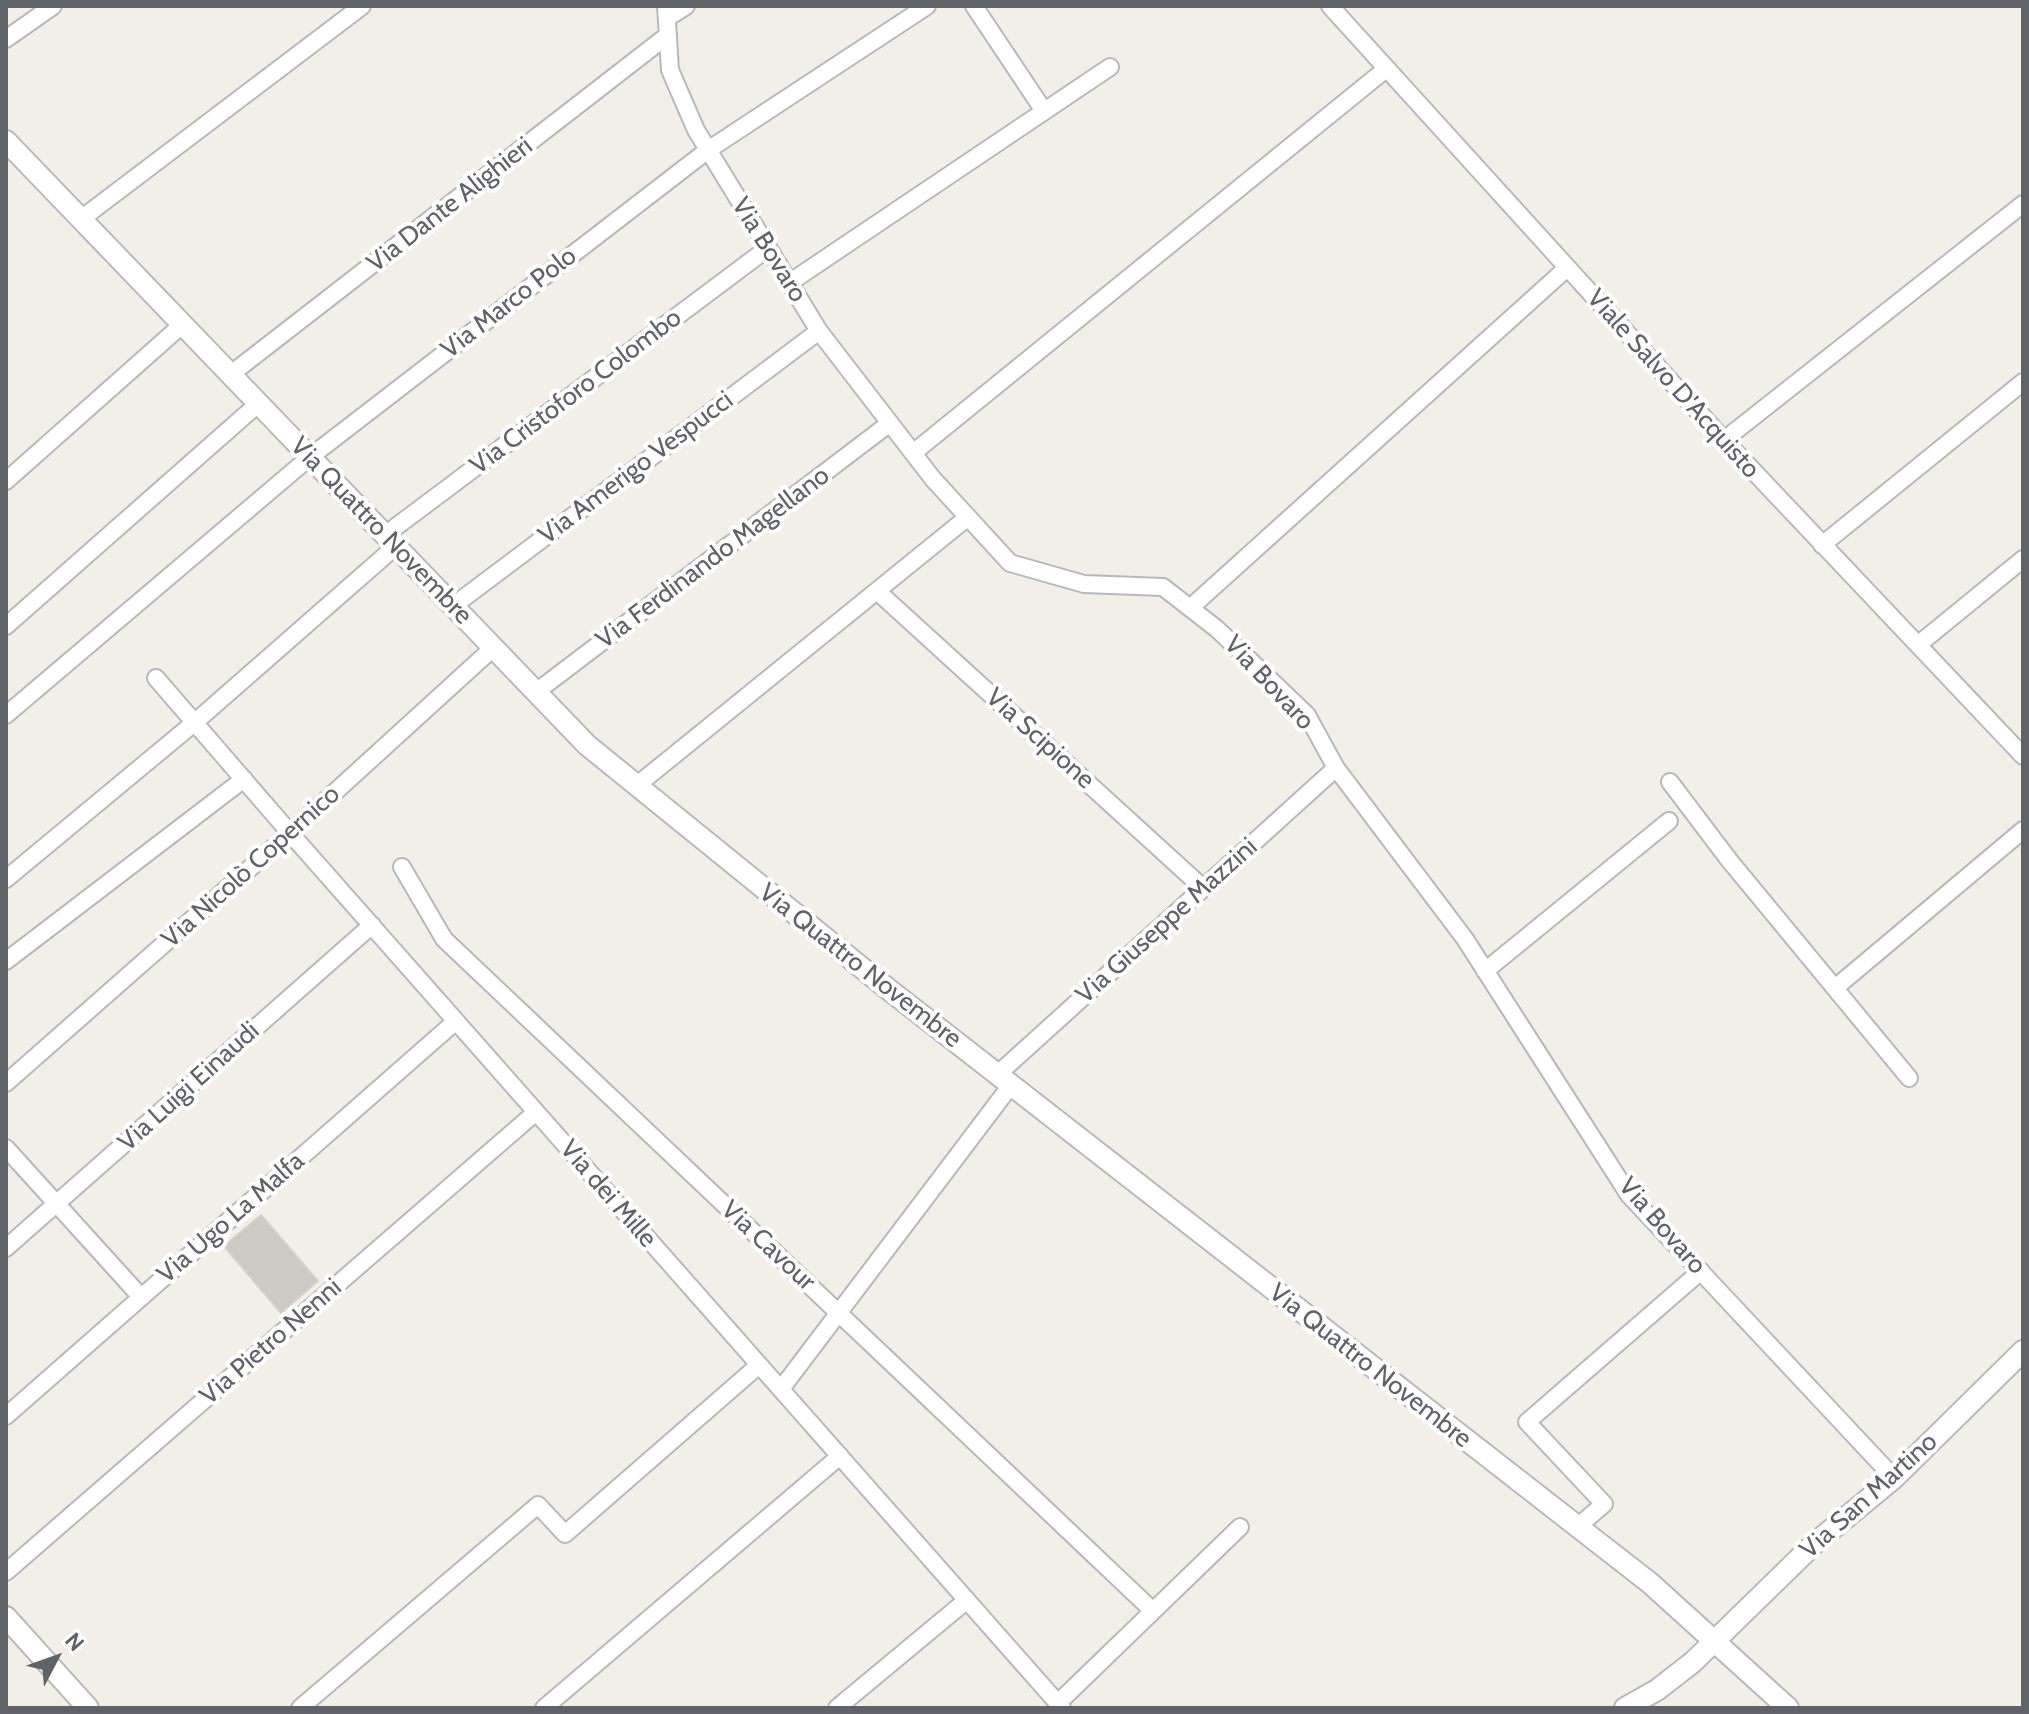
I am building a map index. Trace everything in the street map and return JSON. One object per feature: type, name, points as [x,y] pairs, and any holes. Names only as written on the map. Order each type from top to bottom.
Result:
[{"type":"street","points":[[6,39],[53,6]]},
{"type":"street","points":[[81,219],[362,6]]},
{"type":"street","name":"Via Dante Alighieri","points":[[231,374],[686,6]]},
{"type":"street","name":"Via Marco Polo","points":[[6,715],[310,457],[708,150],[927,6]]},
{"type":"street","points":[[974,6],[1044,111]]},
{"type":"street","name":"Viale Salvo D'Acquisto","points":[[1330,6],[1724,440],[2023,756]]},
{"type":"street","name":"Via Bovaro","points":[[667,20],[670,70],[696,130],[819,331],[913,453],[1010,563],[1084,584],[1163,587],[1217,629],[1307,715],[1336,768],[1465,939],[1629,1195],[1894,1478]]},
{"type":"street","points":[[789,283],[1110,67]]},
{"type":"street","points":[[913,453],[1386,69]]},
{"type":"street","name":"Via Quattro Novembre","points":[[6,141],[587,745],[1004,1080],[1650,1583],[1788,1708]]},
{"type":"street","points":[[1724,440],[2023,204]]},
{"type":"street","name":"Via Cristoforo Colombo","points":[[6,879],[194,723],[390,541],[768,248]]},
{"type":"street","points":[[1190,608],[1567,268]]},
{"type":"street","points":[[6,481],[183,324]]},
{"type":"street","name":"Via Amerigo Vespucci","points":[[453,606],[819,331]]},
{"type":"street","points":[[1822,545],[2023,382]]},
{"type":"street","points":[[6,626],[259,403]]},
{"type":"street","name":"Via Ferdinando Magellano","points":[[536,692],[890,423]]},
{"type":"street","points":[[636,786],[968,517]]},
{"type":"street","points":[[1919,644],[2023,559]]},
{"type":"street","name":"Via Scipione","points":[[877,591],[1203,888]]},
{"type":"street","name":"Via Nicolò Copernico","points":[[6,1083],[290,833],[493,648]]},
{"type":"street","name":"Via dei Mille","points":[[156,678],[1060,1706]]},
{"type":"street","name":"Via Giuseppe Mazzini","points":[[781,1389],[1004,1080],[1203,888],[1336,768]]},
{"type":"street","points":[[6,961],[244,779]]},
{"type":"street","points":[[1670,782],[1729,860],[1909,1078]]},
{"type":"street","points":[[1485,971],[1669,821]]},
{"type":"street","points":[[1835,988],[2023,830]]},
{"type":"street","name":"Via Cavour","points":[[402,867],[444,939],[1153,1611]]},
{"type":"street","name":"Via Luigi Einaudi","points":[[6,1248],[372,925]]},
{"type":"street","name":"Via Ugo La Malfa","points":[[6,1416],[456,1021]]},
{"type":"street","name":"Via Pietro Nenni","points":[[6,1572],[536,1112]]},
{"type":"street","points":[[6,1148],[141,1297]]},
{"type":"street","points":[[1576,1528],[1604,1504],[1527,1422],[1701,1271]]},
{"type":"street","name":"Via San Martino","points":[[1625,1708],[1657,1690],[1693,1662],[1814,1544],[1894,1478],[2023,1351]]},
{"type":"street","points":[[300,1708],[538,1505],[565,1534],[759,1365]]},
{"type":"street","points":[[544,1708],[840,1456]]},
{"type":"street","points":[[1060,1706],[1240,1527]]},
{"type":"street","points":[[837,1708],[967,1600]]},
{"type":"street","points":[[6,1617],[81,1706]]},
{"type":"building","points":[[261,1215],[318,1281],[281,1313],[224,1246]]}]
